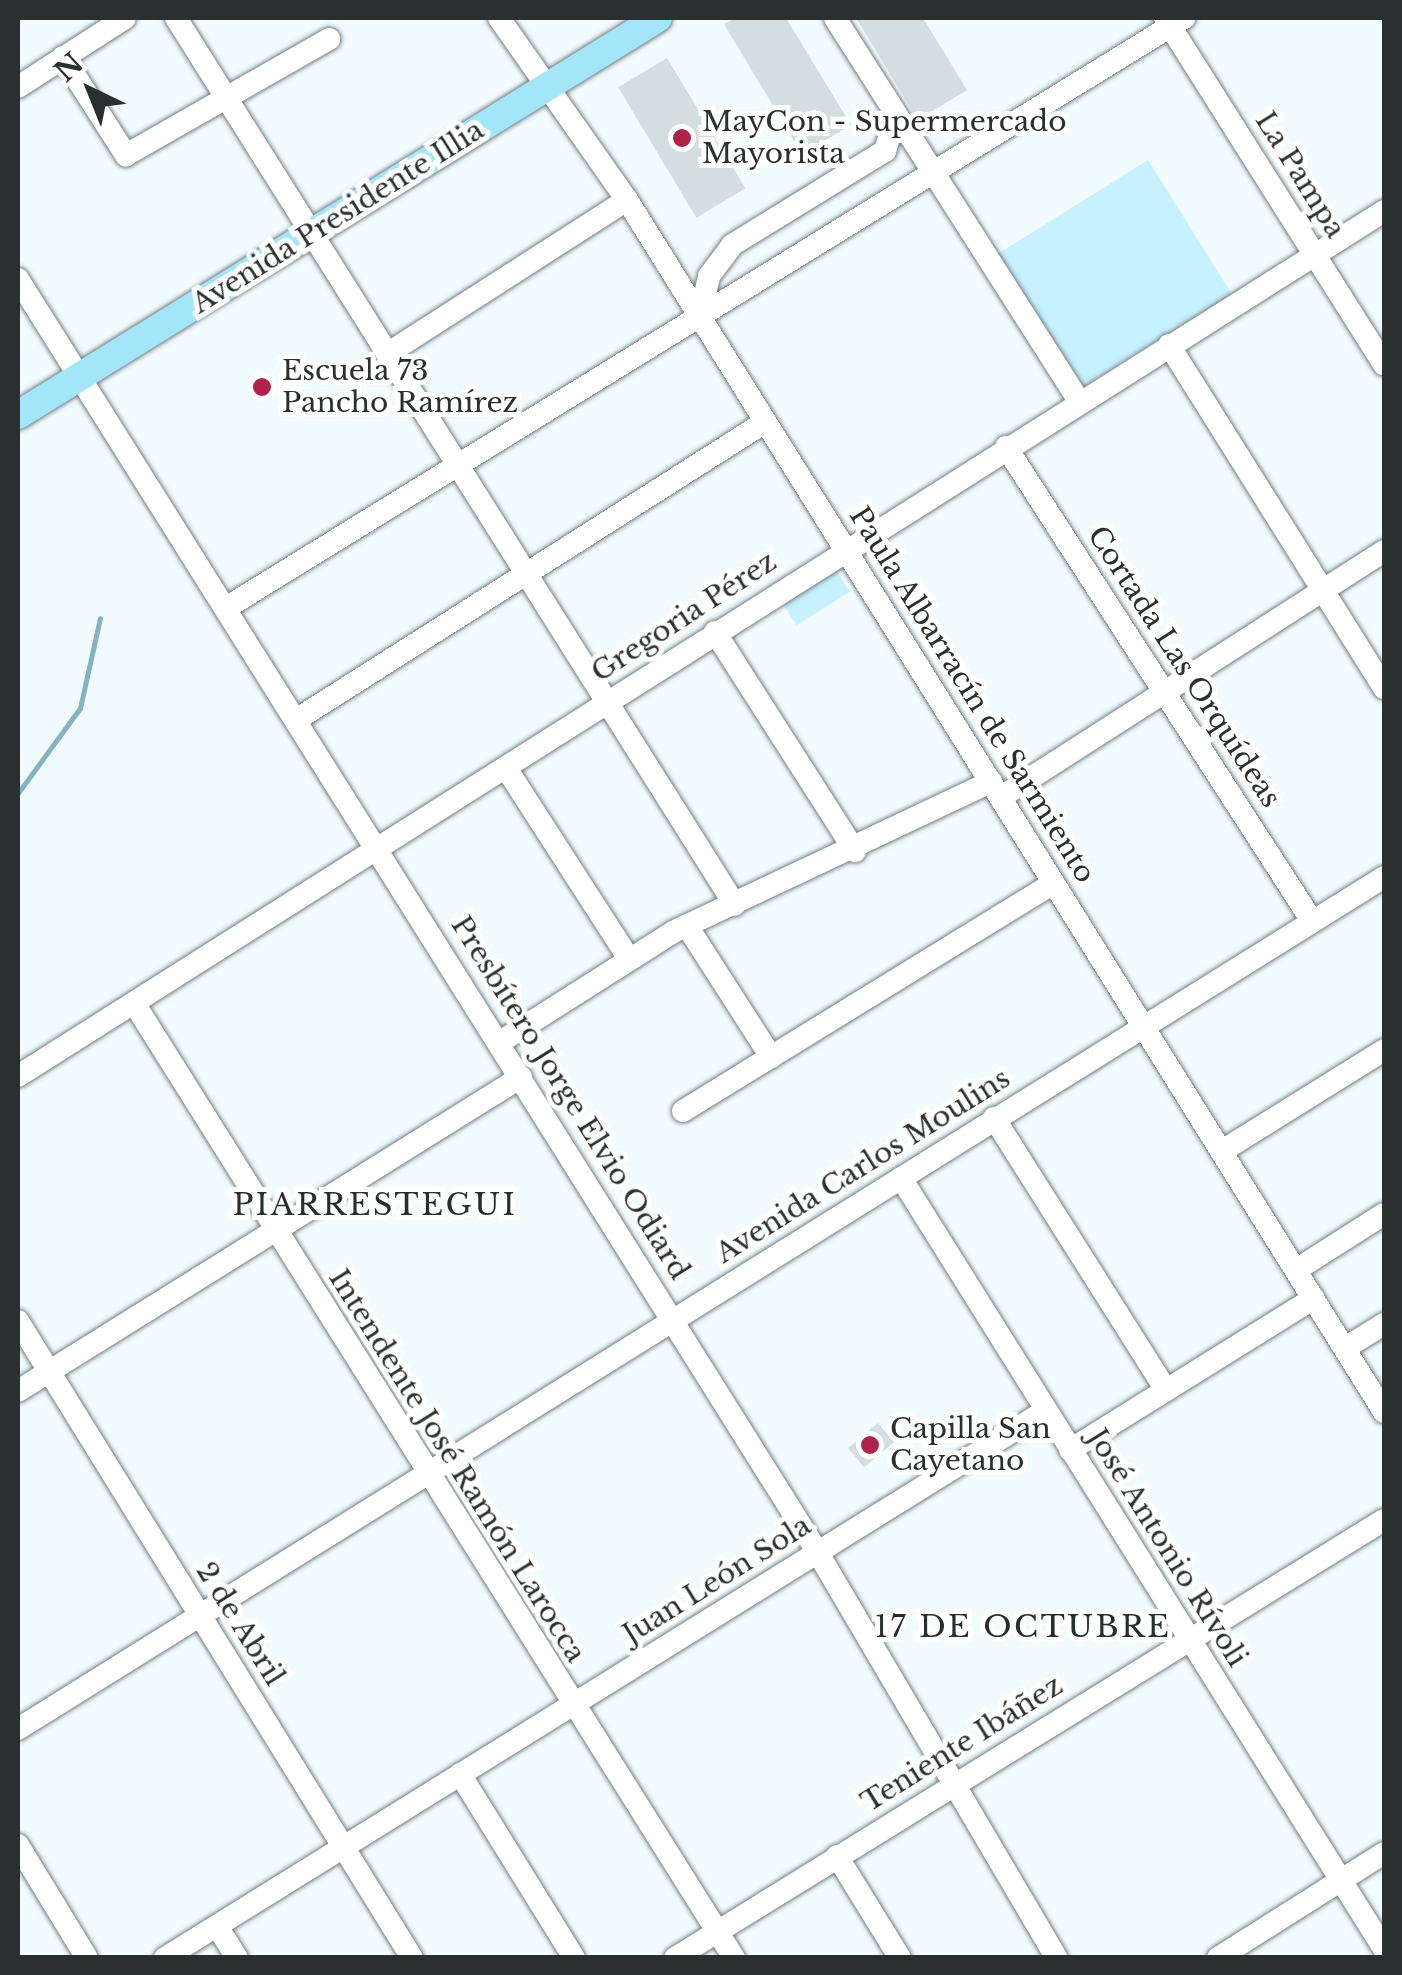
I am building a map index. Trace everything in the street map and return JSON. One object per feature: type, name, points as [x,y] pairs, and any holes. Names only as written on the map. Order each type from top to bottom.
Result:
[{"type":"main road","name":"Avenida Presidente Illia","points":[[18,416],[658,18]]},
{"type":"street","points":[[18,86],[125,18]]},
{"type":"street","points":[[176,18],[735,905]]},
{"type":"street","name":"Paula Albarracín de Sarmiento","points":[[499,18],[544,90],[627,200],[700,309],[765,422],[1384,1412]]},
{"type":"street","points":[[834,18],[1079,402]]},
{"type":"street","points":[[229,606],[700,309],[932,172],[1173,20]]},
{"type":"street","name":"La Pampa","points":[[1173,20],[1384,365]]},
{"type":"street","points":[[64,56],[122,154],[328,39]]},
{"type":"street","points":[[700,309],[710,276],[732,245],[885,151],[896,115]]},
{"type":"street","points":[[386,354],[627,200]]},
{"type":"street","name":"Gregoria Pérez","points":[[18,1076],[1006,447],[1384,212]]},
{"type":"street","name":"Presbítero Jorge Elvio Odiard","points":[[18,279],[78,378],[229,606],[818,1554],[1058,1958]]},
{"type":"street","points":[[1169,345],[1384,688]]},
{"type":"street","points":[[299,718],[765,422]]},
{"type":"street","name":"Cortada Las Orquídeas","points":[[1006,447],[1312,921]]},
{"type":"street","points":[[500,1042],[688,926],[996,789],[1166,692],[1384,551]]},
{"type":"street","points":[[714,632],[855,851]]},
{"type":"street","points":[[506,768],[629,959]]},
{"type":"street","points":[[683,1111],[1054,883]]},
{"type":"street","name":"Avenida Carlos Moulins","points":[[18,1729],[1312,921],[1381,886]]},
{"type":"street","points":[[688,926],[771,1057]]},
{"type":"street","name":"Intendente José Ramón Larocca","points":[[134,1003],[571,1705],[734,1958]]},
{"type":"street","points":[[1222,1151],[1384,1050]]},
{"type":"street","points":[[18,1391],[521,1077]]},
{"type":"street","points":[[994,1118],[1166,1390]]},
{"type":"street","name":"José Antonio Rívoli","points":[[900,1178],[1384,1949]]},
{"type":"street","points":[[1296,1270],[1384,1214]]},
{"type":"street","points":[[1070,1450],[1314,1298]]},
{"type":"street","name":"2 de Abril","points":[[18,1321],[412,1958]]},
{"type":"street","points":[[1346,1348],[1384,1324]]},
{"type":"street","name":"Juan León Sola","points":[[166,1958],[1046,1412]]},
{"type":"street","name":"Teniente Ibáñez","points":[[675,1958],[1384,1520]]},
{"type":"street","points":[[460,1774],[574,1958]]},
{"type":"street","points":[[18,1845],[87,1958]]},
{"type":"street","points":[[1218,1958],[1384,1853]]},
{"type":"street","points":[[837,1856],[900,1958]]},
{"type":"street","points":[[217,1926],[237,1958]]},
{"type":"shaded area","points":[[1148,160],[1232,294],[1081,388],[997,254]]},
{"type":"shaded area","points":[[835,568],[850,592],[796,625],[782,601]]},
{"type":"building","points":[[735,18],[786,18],[851,125],[802,154],[724,24]]},
{"type":"building","points":[[856,18],[923,18],[967,90],[918,120]]},
{"type":"building","name":"MayCon - Supermercado Mayorista","points":[[667,58],[745,188],[696,218],[618,87]]},
{"type":"building","name":"Capilla San Cayetano","points":[[878,1423],[894,1442],[864,1467],[848,1448]]},
{"type":"waterway","points":[[18,793],[80,708],[100,618]]},
{"type":"place","name":"MayCon - Supermercado Mayorista","points":[[682,138]]},
{"type":"place","name":"Escuela 73 Pancho Ramírez","points":[[262,387]]},
{"type":"place","name":"Capilla San Cayetano","points":[[870,1445]]},
{"type":"district","name":"PIARRESTEGUI","points":[[375,1205]]},
{"type":"district","name":"17 DE OCTUBRE","points":[[1023,1627]]}]
